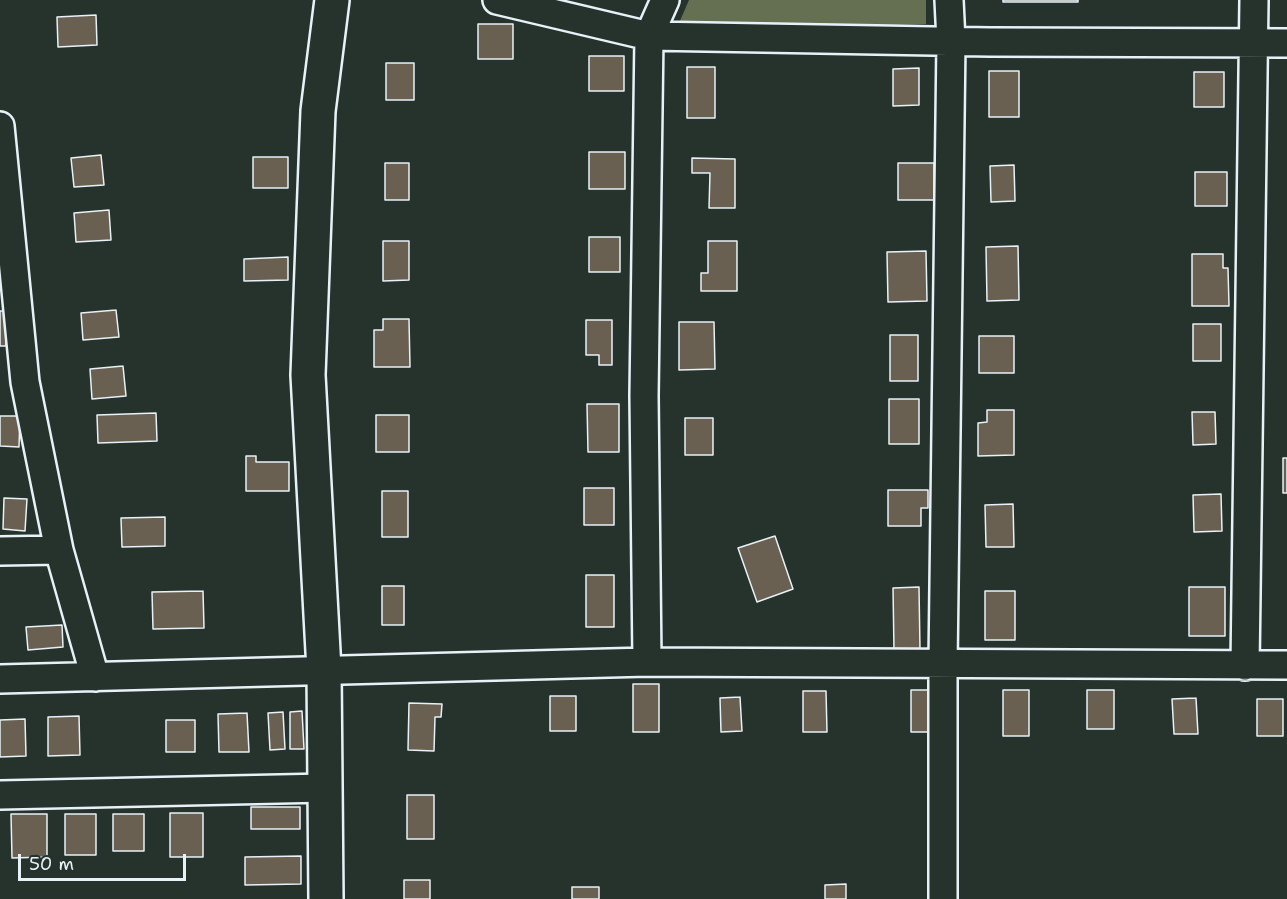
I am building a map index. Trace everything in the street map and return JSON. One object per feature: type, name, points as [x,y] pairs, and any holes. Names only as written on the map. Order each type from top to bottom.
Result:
[{"type":"street","points":[[327,899],[324,670],[308,375],[318,111],[332,0]]},
{"type":"street","points":[[497,0],[649,36],[1287,43]]},
{"type":"street","points":[[647,662],[644,396],[649,36],[665,0]]},
{"type":"street","points":[[943,899],[943,664],[951,41],[949,0]]},
{"type":"street","points":[[1245,666],[1254,0]]},
{"type":"street","points":[[0,126],[12,382],[95,677]]},
{"type":"street","points":[[0,551],[59,550]]},
{"type":"street","points":[[0,679],[647,662],[1287,665]]},
{"type":"street","points":[[0,795],[327,788]]},
{"type":"green space","points":[[689,0],[926,0],[926,24],[676,30]]},
{"type":"building","points":[[1003,0],[1078,0],[1078,2],[1003,2]]},
{"type":"building","points":[[96,15],[97,45],[58,47],[57,17]]},
{"type":"building","points":[[478,24],[513,24],[513,59],[478,59]]},
{"type":"building","points":[[589,56],[624,56],[624,91],[589,91]]},
{"type":"building","points":[[386,63],[414,63],[414,100],[386,100]]},
{"type":"building","points":[[687,67],[715,67],[715,118],[687,118]]},
{"type":"building","points":[[919,68],[919,105],[893,106],[893,69]]},
{"type":"building","points":[[989,71],[1019,71],[1019,117],[989,117]]},
{"type":"building","points":[[1194,72],[1224,72],[1224,107],[1194,107]]},
{"type":"building","points":[[589,152],[625,152],[625,189],[589,189]]},
{"type":"building","points":[[101,155],[104,185],[74,187],[71,158]]},
{"type":"building","points":[[253,157],[288,157],[288,188],[253,188]]},
{"type":"building","points":[[692,158],[735,159],[735,208],[709,208],[710,173],[692,173]]},
{"type":"building","points":[[385,163],[409,163],[409,200],[385,200]]},
{"type":"building","points":[[898,163],[934,163],[934,200],[898,200]]},
{"type":"building","points":[[1014,165],[1015,201],[991,202],[990,166]]},
{"type":"building","points":[[1195,172],[1227,172],[1227,206],[1195,206]]},
{"type":"building","points":[[109,210],[111,240],[76,242],[74,213]]},
{"type":"building","points":[[589,237],[620,237],[620,272],[589,272]]},
{"type":"building","points":[[383,241],[409,241],[409,280],[383,281]]},
{"type":"building","points":[[708,241],[737,241],[737,291],[701,291],[701,273],[708,273]]},
{"type":"building","points":[[1018,246],[1019,300],[987,301],[986,247]]},
{"type":"building","points":[[926,251],[927,301],[888,302],[887,252]]},
{"type":"building","points":[[1192,254],[1223,254],[1223,268],[1228,268],[1229,306],[1192,306]]},
{"type":"building","points":[[288,257],[288,280],[244,281],[244,259]]},
{"type":"building","points":[[116,310],[119,337],[83,340],[81,313]]},
{"type":"building","points":[[0,311],[6,311],[6,346],[0,346]]},
{"type":"building","points":[[383,319],[409,319],[410,367],[374,367],[374,330],[383,330]]},
{"type":"building","points":[[586,320],[612,320],[612,365],[599,365],[599,355],[586,355]]},
{"type":"building","points":[[679,322],[714,322],[715,369],[679,370]]},
{"type":"building","points":[[1193,324],[1221,324],[1221,361],[1193,361]]},
{"type":"building","points":[[890,335],[918,335],[918,381],[890,381]]},
{"type":"building","points":[[979,336],[1014,336],[1014,373],[979,373]]},
{"type":"building","points":[[123,366],[126,396],[92,399],[90,369]]},
{"type":"building","points":[[889,399],[919,399],[919,444],[889,444]]},
{"type":"building","points":[[587,404],[619,404],[619,452],[588,452]]},
{"type":"building","points":[[987,410],[1014,410],[1014,455],[978,456],[978,423],[987,422]]},
{"type":"building","points":[[1192,412],[1215,412],[1216,444],[1193,445]]},
{"type":"building","points":[[156,413],[157,441],[98,443],[97,415]]},
{"type":"building","points":[[376,415],[409,415],[409,452],[376,452]]},
{"type":"building","points":[[0,416],[20,416],[19,447],[0,446]]},
{"type":"building","points":[[685,418],[713,418],[713,455],[685,455]]},
{"type":"building","points":[[246,456],[256,456],[256,462],[289,462],[289,491],[246,491]]},
{"type":"building","points":[[1283,458],[1287,458],[1287,493],[1283,493]]},
{"type":"building","points":[[584,488],[614,488],[614,525],[584,525]]},
{"type":"building","points":[[888,490],[928,490],[928,508],[921,508],[921,526],[888,526]]},
{"type":"building","points":[[382,491],[408,491],[408,537],[382,537]]},
{"type":"building","points":[[1221,494],[1222,531],[1194,532],[1193,495]]},
{"type":"building","points":[[4,498],[27,499],[25,531],[3,529]]},
{"type":"building","points":[[1013,504],[1014,547],[986,547],[985,505]]},
{"type":"building","points":[[165,517],[165,546],[122,547],[121,518]]},
{"type":"building","points":[[775,536],[793,589],[757,602],[738,548]]},
{"type":"building","points":[[586,575],[614,575],[614,627],[586,627]]},
{"type":"building","points":[[382,586],[404,586],[404,625],[382,625]]},
{"type":"building","points":[[919,587],[920,650],[894,651],[893,588]]},
{"type":"building","points":[[1189,587],[1225,587],[1225,636],[1189,636]]},
{"type":"building","points":[[203,591],[204,628],[153,629],[152,592]]},
{"type":"building","points":[[985,591],[1015,591],[1015,640],[985,640]]},
{"type":"building","points":[[62,625],[63,647],[28,650],[26,627]]},
{"type":"building","points":[[633,684],[659,684],[659,732],[633,732]]},
{"type":"building","points":[[911,690],[935,690],[935,732],[911,732]]},
{"type":"building","points":[[1003,690],[1029,690],[1029,736],[1003,736]]},
{"type":"building","points":[[1087,690],[1114,690],[1114,729],[1087,729]]},
{"type":"building","points":[[803,691],[826,691],[827,732],[803,732]]},
{"type":"building","points":[[550,696],[576,696],[576,731],[550,731]]},
{"type":"building","points":[[740,697],[742,731],[721,732],[720,698]]},
{"type":"building","points":[[1196,698],[1198,734],[1174,734],[1172,699]]},
{"type":"building","points":[[1257,699],[1283,699],[1283,736],[1257,736]]},
{"type":"building","points":[[409,703],[442,704],[441,717],[435,717],[434,751],[408,750]]},
{"type":"building","points":[[302,711],[304,749],[290,749],[290,712]]},
{"type":"building","points":[[283,712],[285,749],[270,750],[268,713]]},
{"type":"building","points":[[247,713],[249,752],[219,752],[218,714]]},
{"type":"building","points":[[79,716],[80,755],[48,756],[48,717]]},
{"type":"building","points":[[25,719],[26,756],[0,757],[0,720]]},
{"type":"building","points":[[166,720],[195,720],[195,752],[166,752]]},
{"type":"building","points":[[407,795],[434,795],[434,839],[407,839]]},
{"type":"building","points":[[251,807],[300,807],[300,829],[251,829]]},
{"type":"building","points":[[170,813],[203,813],[203,857],[170,857]]},
{"type":"building","points":[[11,814],[47,814],[47,857],[12,858]]},
{"type":"building","points":[[65,814],[96,814],[96,855],[65,855]]},
{"type":"building","points":[[113,814],[144,814],[144,851],[113,851]]},
{"type":"building","points":[[301,856],[301,884],[245,885],[245,857]]},
{"type":"building","points":[[404,880],[430,880],[430,899],[404,899]]},
{"type":"building","points":[[846,884],[846,899],[825,899],[825,885]]},
{"type":"building","points":[[572,887],[599,887],[599,899],[572,899]]}]
